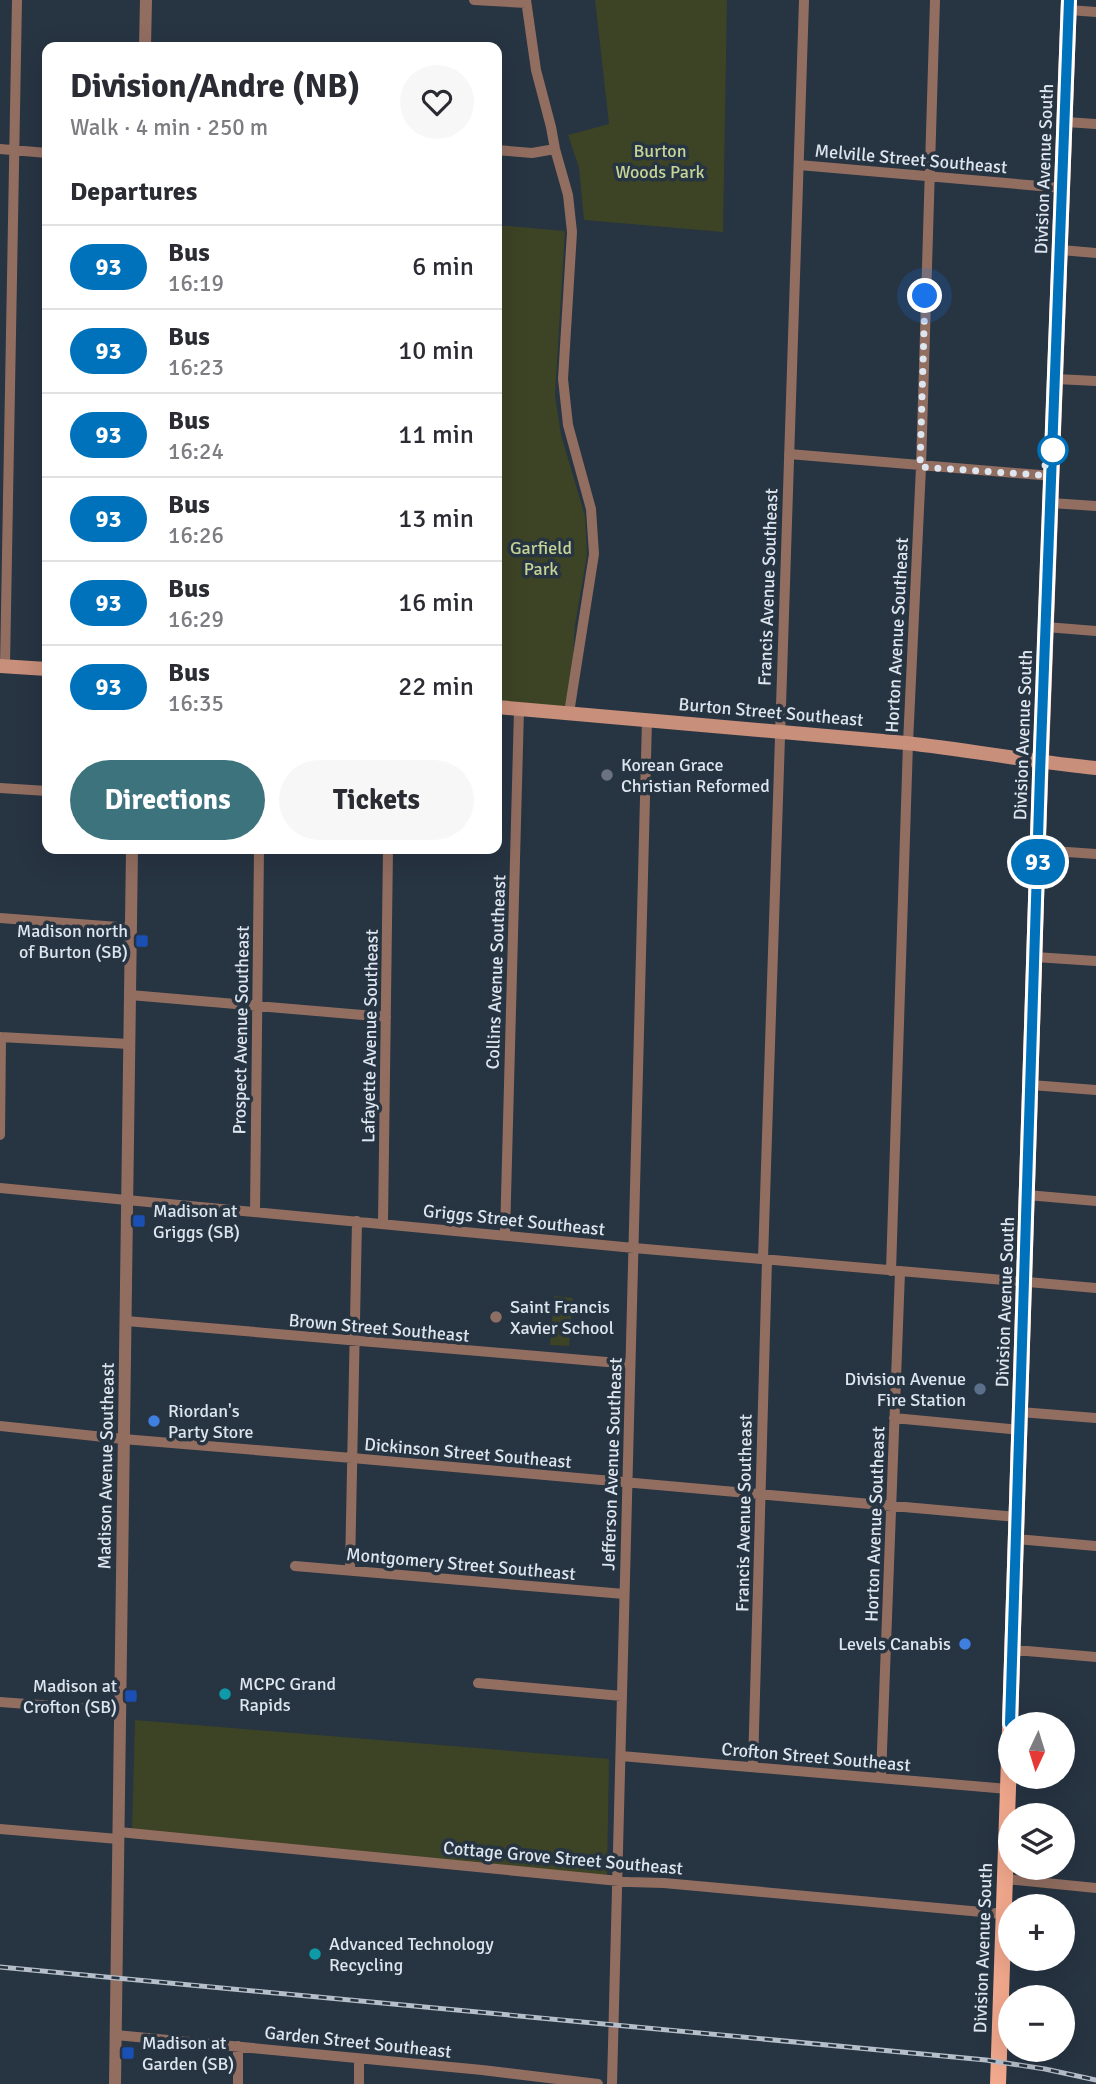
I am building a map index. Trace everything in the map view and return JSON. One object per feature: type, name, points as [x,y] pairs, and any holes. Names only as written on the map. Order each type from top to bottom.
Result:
[{"type":"main road","name":"Division Avenue South","points":[[1010,1712],[1069,5]]},
{"type":"main road","points":[[3,666],[42,670]]},
{"type":"main road","name":"Burton Street Southeast","points":[[502,707],[908,743],[1041,763],[1096,768]]},
{"type":"main road","name":"Division Avenue South","points":[[1007,1803],[1008,1789]]},
{"type":"main road","name":"Division Avenue South","points":[[998,2084],[1002,1971]]},
{"type":"street","points":[[3,666],[18,0]]},
{"type":"street","points":[[145,42],[146,0]]},
{"type":"street","points":[[474,0],[526,2],[536,71],[568,195],[572,232],[564,371],[568,425],[591,509],[594,554],[569,713]]},
{"type":"street","name":"Francis Avenue Southeast","points":[[753,1767],[779,732],[804,0]]},
{"type":"street","name":"Horton Avenue Southeast","points":[[881,1777],[892,1506],[908,743],[936,0]]},
{"type":"street","points":[[1069,5],[1096,12]]},
{"type":"street","points":[[1066,122],[1096,124]]},
{"type":"street","points":[[0,149],[42,153]]},
{"type":"street","points":[[502,150],[532,153],[555,149]]},
{"type":"street","name":"Melville Street Southeast","points":[[799,165],[1063,188]]},
{"type":"street","points":[[1061,250],[1096,253]]},
{"type":"street","points":[[1056,379],[1096,382]]},
{"type":"street","points":[[789,454],[1052,476]]},
{"type":"street","points":[[1051,503],[1096,506]]},
{"type":"street","points":[[1046,627],[1096,631]]},
{"type":"street","name":"Collins Avenue Southeast","points":[[505,1235],[519,709]]},
{"type":"street","name":"Jefferson Avenue Southeast","points":[[612,2084],[647,720]]},
{"type":"street","points":[[0,788],[42,791]]},
{"type":"street","points":[[1039,850],[1096,854]]},
{"type":"street","name":"Madison Avenue Southeast","points":[[115,2084],[132,854]]},
{"type":"street","name":"Prospect Avenue Southeast","points":[[255,1212],[259,854]]},
{"type":"street","name":"Lafayette Avenue Southeast","points":[[383,1223],[388,854]]},
{"type":"street","points":[[0,918],[131,928]]},
{"type":"street","points":[[1035,957],[1096,961]]},
{"type":"street","points":[[130,995],[386,1017]]},
{"type":"street","points":[[0,1135],[0,1037],[130,1044]]},
{"type":"street","points":[[1031,1085],[1096,1090]]},
{"type":"street","name":"Griggs Street Southeast","points":[[0,1188],[1096,1289]]},
{"type":"street","points":[[1027,1195],[1096,1200]]},
{"type":"street","points":[[350,1570],[357,1221]]},
{"type":"street","name":"Brown Street Southeast","points":[[126,1321],[630,1364]]},
{"type":"street","points":[[1020,1412],[1096,1418]]},
{"type":"street","points":[[894,1418],[1020,1430]]},
{"type":"street","name":"Dickinson Street Southeast","points":[[0,1426],[1017,1517]]},
{"type":"street","points":[[1016,1539],[1096,1546]]},
{"type":"street","name":"Montgomery Street Southeast","points":[[295,1566],[624,1594]]},
{"type":"street","points":[[1012,1651],[1096,1657]]},
{"type":"street","points":[[478,1683],[622,1696]]},
{"type":"street","points":[[0,1702],[120,1711]]},
{"type":"street","name":"Crofton Street Southeast","points":[[621,1756],[998,1788]]},
{"type":"street","name":"Cottage Grove Street Southeast","points":[[0,1829],[118,1836],[998,1913]]},
{"type":"street","points":[[1014,1880],[1096,1888]]},
{"type":"street","name":"Garden Street Southeast","points":[[116,2035],[482,2070],[598,2084]]},
{"type":"street","points":[[238,2046],[238,2084]]},
{"type":"street","points":[[359,2059],[359,2084]]},
{"type":"street","points":[[482,2070],[482,2084]]},
{"type":"green space","name":"Burton Woods Park","points":[[595,0],[727,0],[723,232],[584,220],[579,168],[568,135],[609,124]]},
{"type":"green space","name":"Garfield Park","points":[[502,225],[565,231],[555,395],[561,435],[585,516],[587,555],[575,625],[570,709],[502,703]]},
{"type":"green space","points":[[554,1296],[573,1298],[569,1346],[550,1345]]},
{"type":"green space","points":[[135,1720],[609,1759],[607,1876],[132,1831]]},
{"type":"railway","points":[[0,1967],[986,2060],[1096,2080]]},
{"type":"bus line","name":"93","points":[[1010,1712],[1040,774],[1069,0]]},
{"type":"place","name":"Korean Grace Christian Reformed","points":[[607,775]]},
{"type":"place","name":"Madison north of Burton (SB)","points":[[142,941]]},
{"type":"place","name":"Madison at Griggs (SB)","points":[[139,1221]]},
{"type":"place","name":"Saint Francis Xavier School","points":[[496,1317]]},
{"type":"place","name":"Division Avenue Fire Station","points":[[980,1389]]},
{"type":"place","name":"Riordan's Party Store","points":[[154,1421]]},
{"type":"place","name":"Levels Canabis","points":[[965,1644]]},
{"type":"place","name":"MCPC Grand Rapids","points":[[225,1694]]},
{"type":"place","name":"Madison at Crofton (SB)","points":[[131,1696]]},
{"type":"place","name":"Advanced Technology Recycling","points":[[315,1954]]},
{"type":"place","name":"Madison at Garden (SB)","points":[[128,2053]]},
{"type":"route","points":[[925,296],[920,467],[1040,475],[1053,450]]}]
